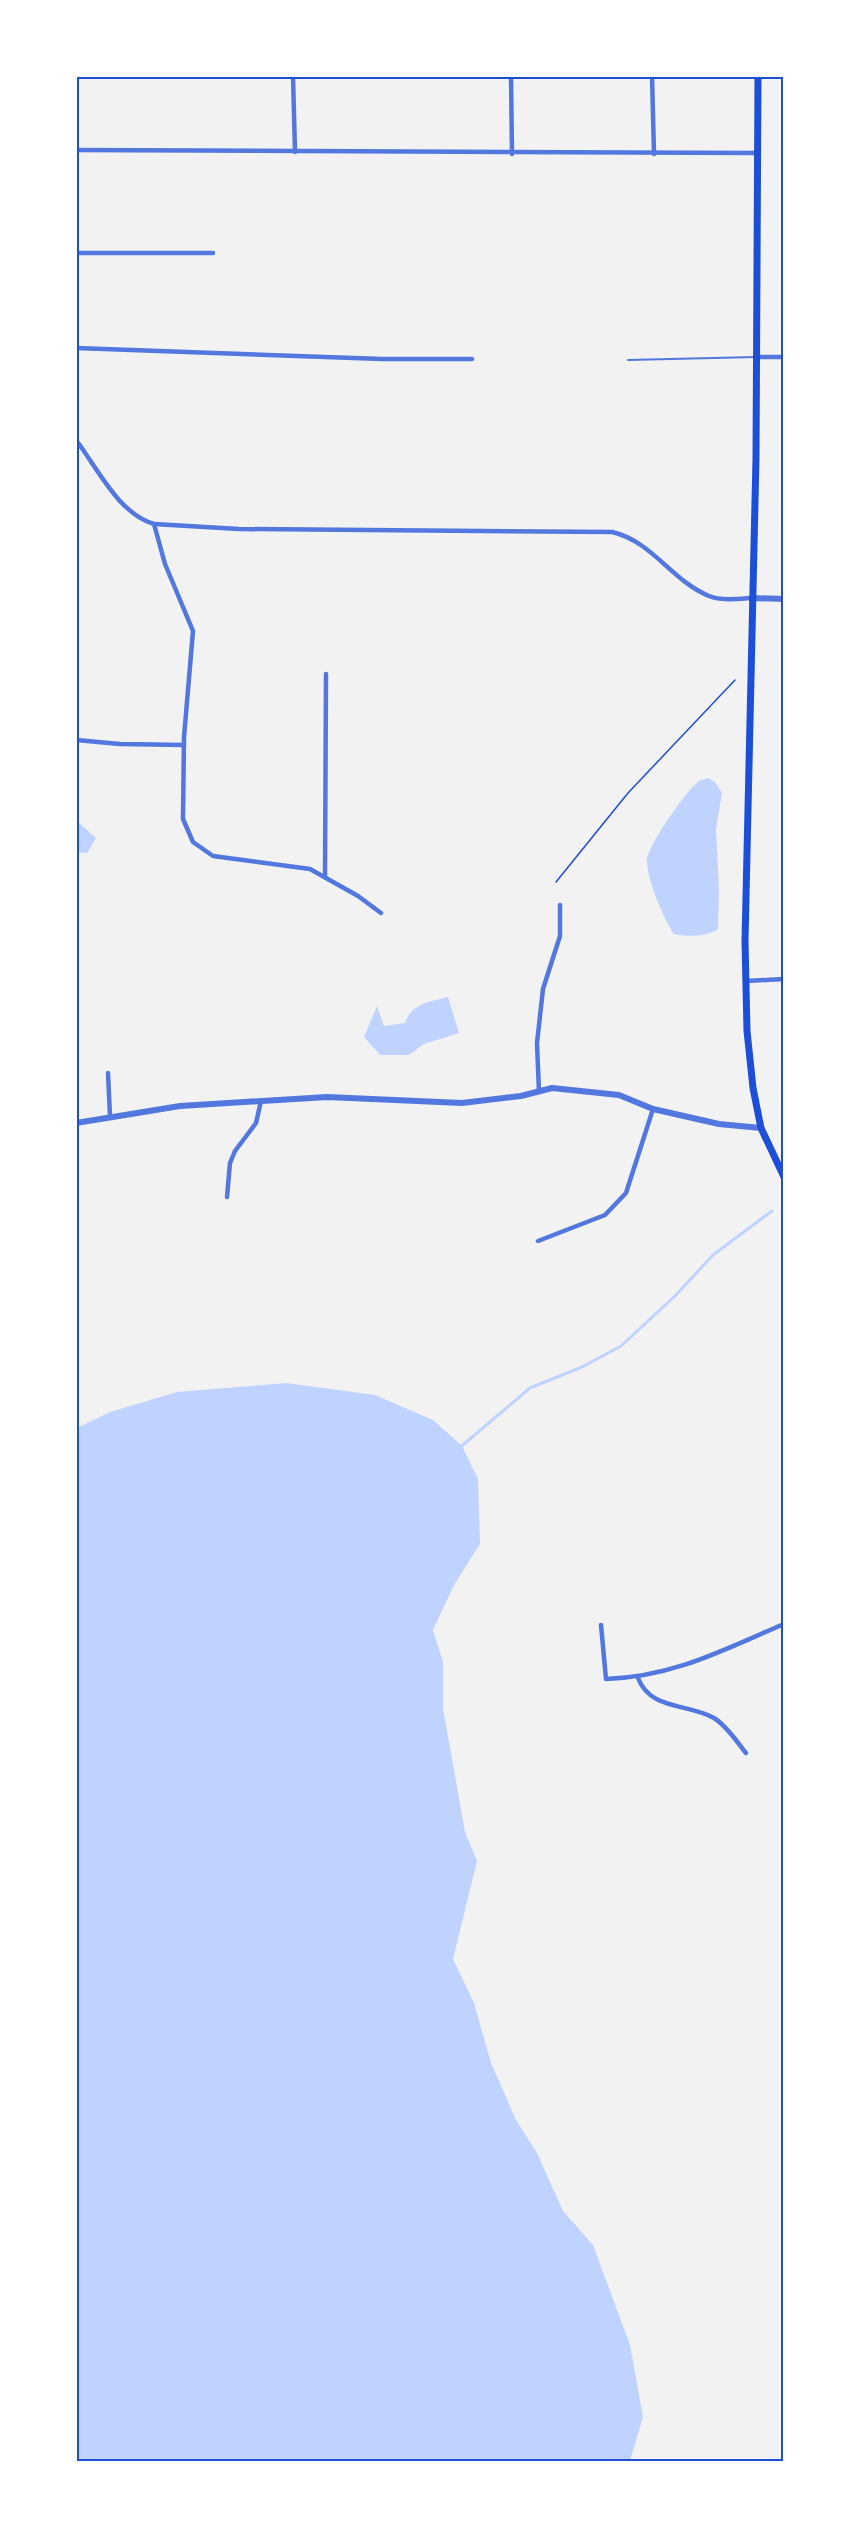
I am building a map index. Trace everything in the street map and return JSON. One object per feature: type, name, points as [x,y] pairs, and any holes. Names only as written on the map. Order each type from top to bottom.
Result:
[{"type":"main road","points":[[758,76],[756,458],[751,598],[747,1031],[753,1088],[761,1128],[783,1177]]},
{"type":"street","points":[[293,76],[295,152]]},
{"type":"street","points":[[511,76],[512,154]]},
{"type":"street","points":[[652,76],[654,154]]},
{"type":"street","points":[[76,150],[512,154],[758,153]]},
{"type":"street","points":[[76,253],[213,253]]},
{"type":"street","points":[[76,348],[382,359],[472,359]]},
{"type":"street","points":[[756,357],[783,357]]},
{"type":"street","points":[[76,440],[124,508],[140,520],[154,524],[262,529],[612,532],[628,536],[697,590],[711,597],[783,599]]},
{"type":"street","points":[[154,524],[165,564],[193,631],[184,744],[183,819],[193,842],[213,856],[310,869],[381,914]]},
{"type":"street","points":[[325,877],[326,674]]},
{"type":"street","points":[[76,740],[120,744],[184,744]]},
{"type":"street","points":[[539,1092],[537,1042],[543,989],[560,936],[560,905]]},
{"type":"street","points":[[746,981],[783,979]]},
{"type":"street","points":[[108,1073],[111,1116]]},
{"type":"street","points":[[76,1124],[111,1116],[180,1106],[327,1097],[462,1102],[539,1092],[552,1088],[581,1089],[619,1095],[652,1109],[719,1124],[761,1128]]},
{"type":"street","points":[[227,1197],[230,1163],[235,1151],[256,1123],[261,1101]]},
{"type":"street","points":[[538,1241],[605,1215],[626,1193],[652,1109]]},
{"type":"street","points":[[601,1624],[606,1678],[638,1678],[686,1666],[783,1624]]},
{"type":"street","points":[[638,1678],[642,1688],[656,1700],[716,1719],[746,1753]]},
{"type":"lane","points":[[628,360],[756,357]]},
{"type":"path","points":[[556,882],[628,792],[735,680]]},
{"type":"water","points":[[708,778],[715,782],[722,793],[716,829],[718,929],[708,934],[684,936],[674,934],[661,909],[648,869],[648,854],[668,819],[686,795],[699,781]]},
{"type":"water","points":[[77,821],[96,838],[87,853],[77,852]]},
{"type":"water","points":[[448,997],[459,1033],[424,1044],[409,1055],[380,1055],[364,1037],[377,1006],[384,1026],[405,1023],[417,1007]]},
{"type":"water","points":[[286,1383],[375,1395],[433,1420],[462,1446],[478,1479],[480,1544],[454,1585],[433,1630],[443,1662],[443,1708],[465,1832],[477,1861],[453,1959],[474,2003],[491,2063],[516,2120],[537,2153],[563,2211],[593,2245],[630,2345],[643,2417],[630,2461],[77,2461],[77,1428],[110,1412],[177,1392]]},
{"type":"waterway","points":[[458,1449],[530,1388],[582,1367],[621,1346],[675,1296],[713,1255],[772,1211]]}]
